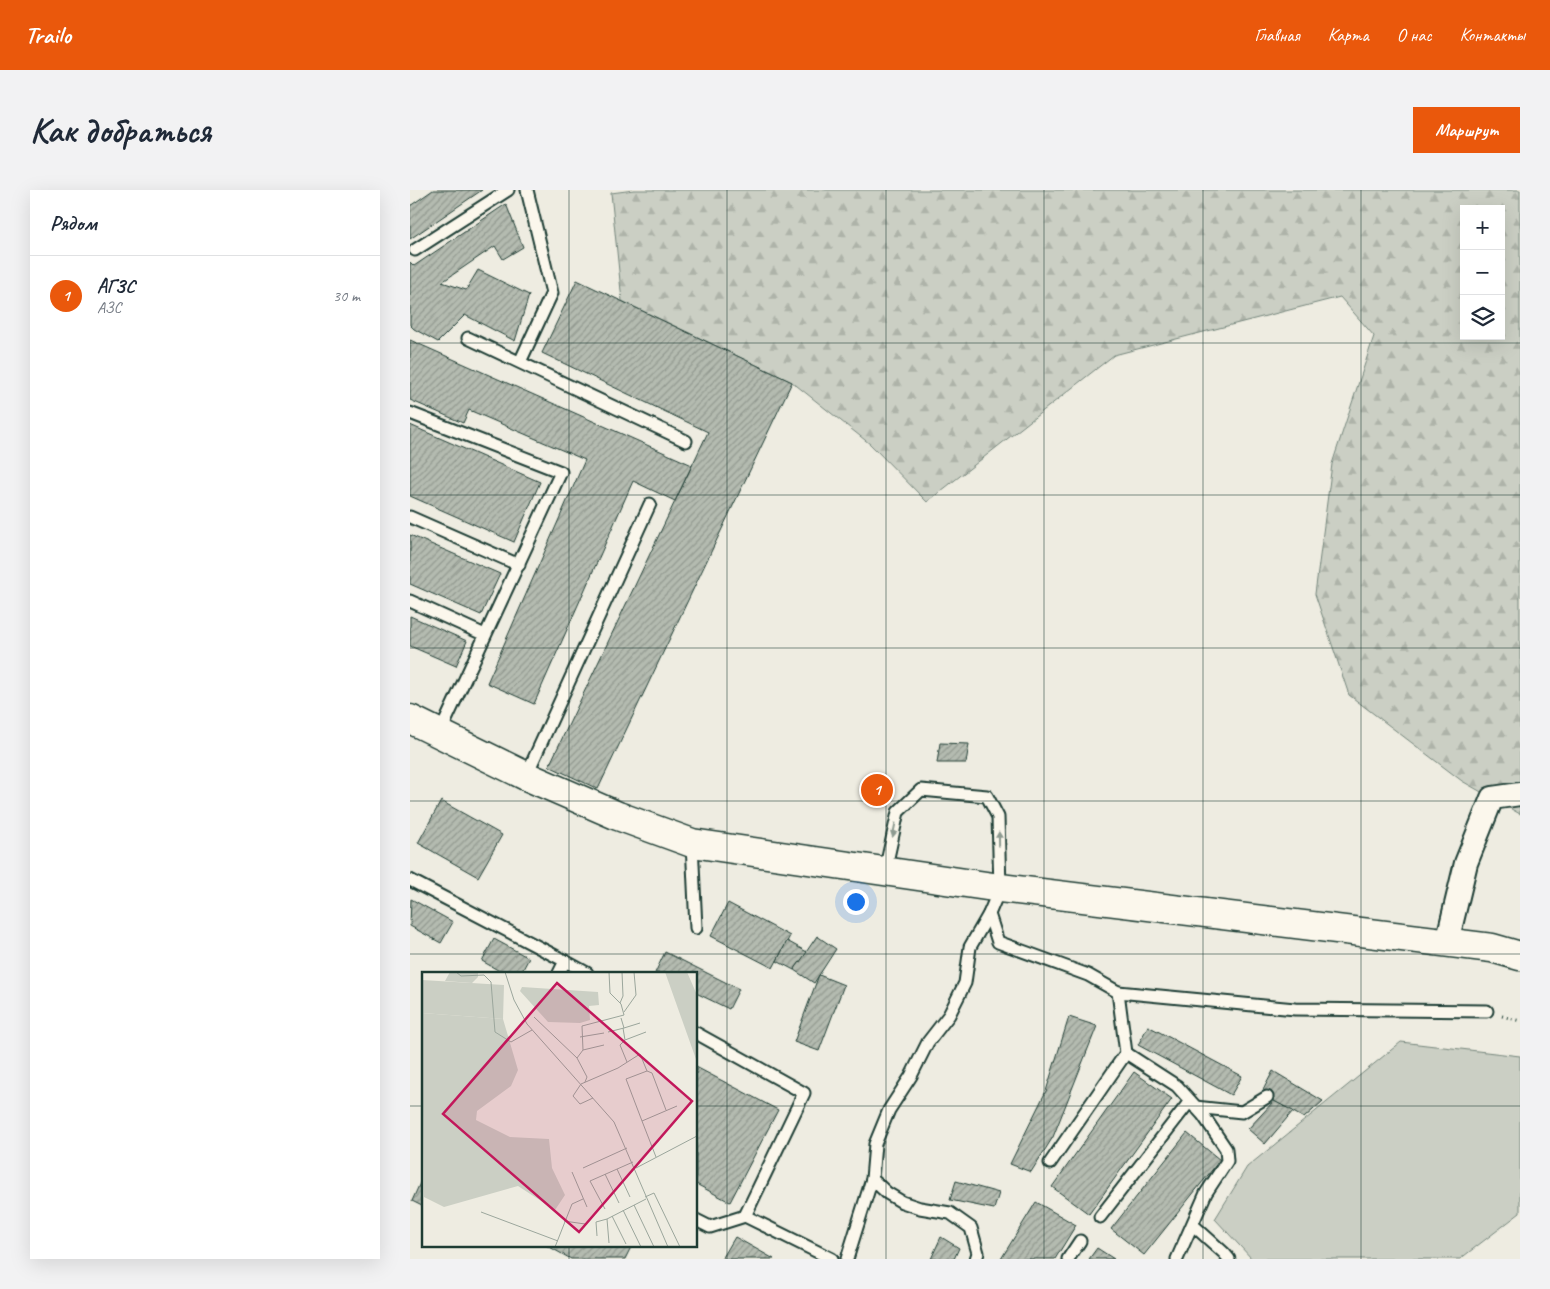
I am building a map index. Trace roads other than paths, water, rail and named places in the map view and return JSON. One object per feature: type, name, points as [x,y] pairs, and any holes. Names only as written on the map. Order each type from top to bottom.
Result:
[{"type":"street","points":[[410,719],[526,776],[618,816],[692,844],[1000,888],[1492,948],[1520,956]]},
{"type":"street","points":[[1447,942],[1466,863],[1492,798],[1520,794]]},
{"type":"lane","points":[[415,250],[508,190]]},
{"type":"lane","points":[[520,362],[552,293],[527,190]]},
{"type":"lane","points":[[468,338],[686,441]]},
{"type":"lane","points":[[410,413],[561,472],[440,733]]},
{"type":"lane","points":[[526,776],[650,504]]},
{"type":"lane","points":[[410,517],[519,565]]},
{"type":"lane","points":[[410,600],[485,634]]},
{"type":"lane","points":[[847,1259],[872,1179],[875,1144],[889,1110],[911,1076],[928,1042],[949,1015],[965,983],[970,947],[989,914],[1000,888],[998,817],[987,796],[921,790],[898,812],[885,871]]},
{"type":"lane","points":[[692,844],[696,928]]},
{"type":"lane","points":[[410,880],[584,972]]},
{"type":"lane","points":[[989,914],[998,942],[1088,974],[1118,992],[1295,1009],[1488,1011]]},
{"type":"lane","points":[[559,972],[564,961]]},
{"type":"lane","points":[[1050,1163],[1126,1052],[1118,992]]},
{"type":"lane","points":[[698,1034],[804,1092],[745,1216]]},
{"type":"lane","points":[[1126,1052],[1177,1086],[1193,1104],[1226,1149],[1226,1161],[1206,1193],[1177,1259]]},
{"type":"lane","points":[[1193,1104],[1242,1112],[1267,1097]]},
{"type":"lane","points":[[1100,1217],[1193,1104]]},
{"type":"lane","points":[[872,1179],[887,1193],[902,1202],[920,1208],[950,1213],[971,1228],[978,1253],[976,1259]]},
{"type":"lane","points":[[698,1221],[710,1227],[745,1216],[832,1259]]},
{"type":"lane","points":[[1193,1225],[1224,1253],[1228,1259]]},
{"type":"lane","points":[[1068,1259],[1080,1241]]},
{"type":"place","name":"АГЗС","points":[[877,790]]}]
